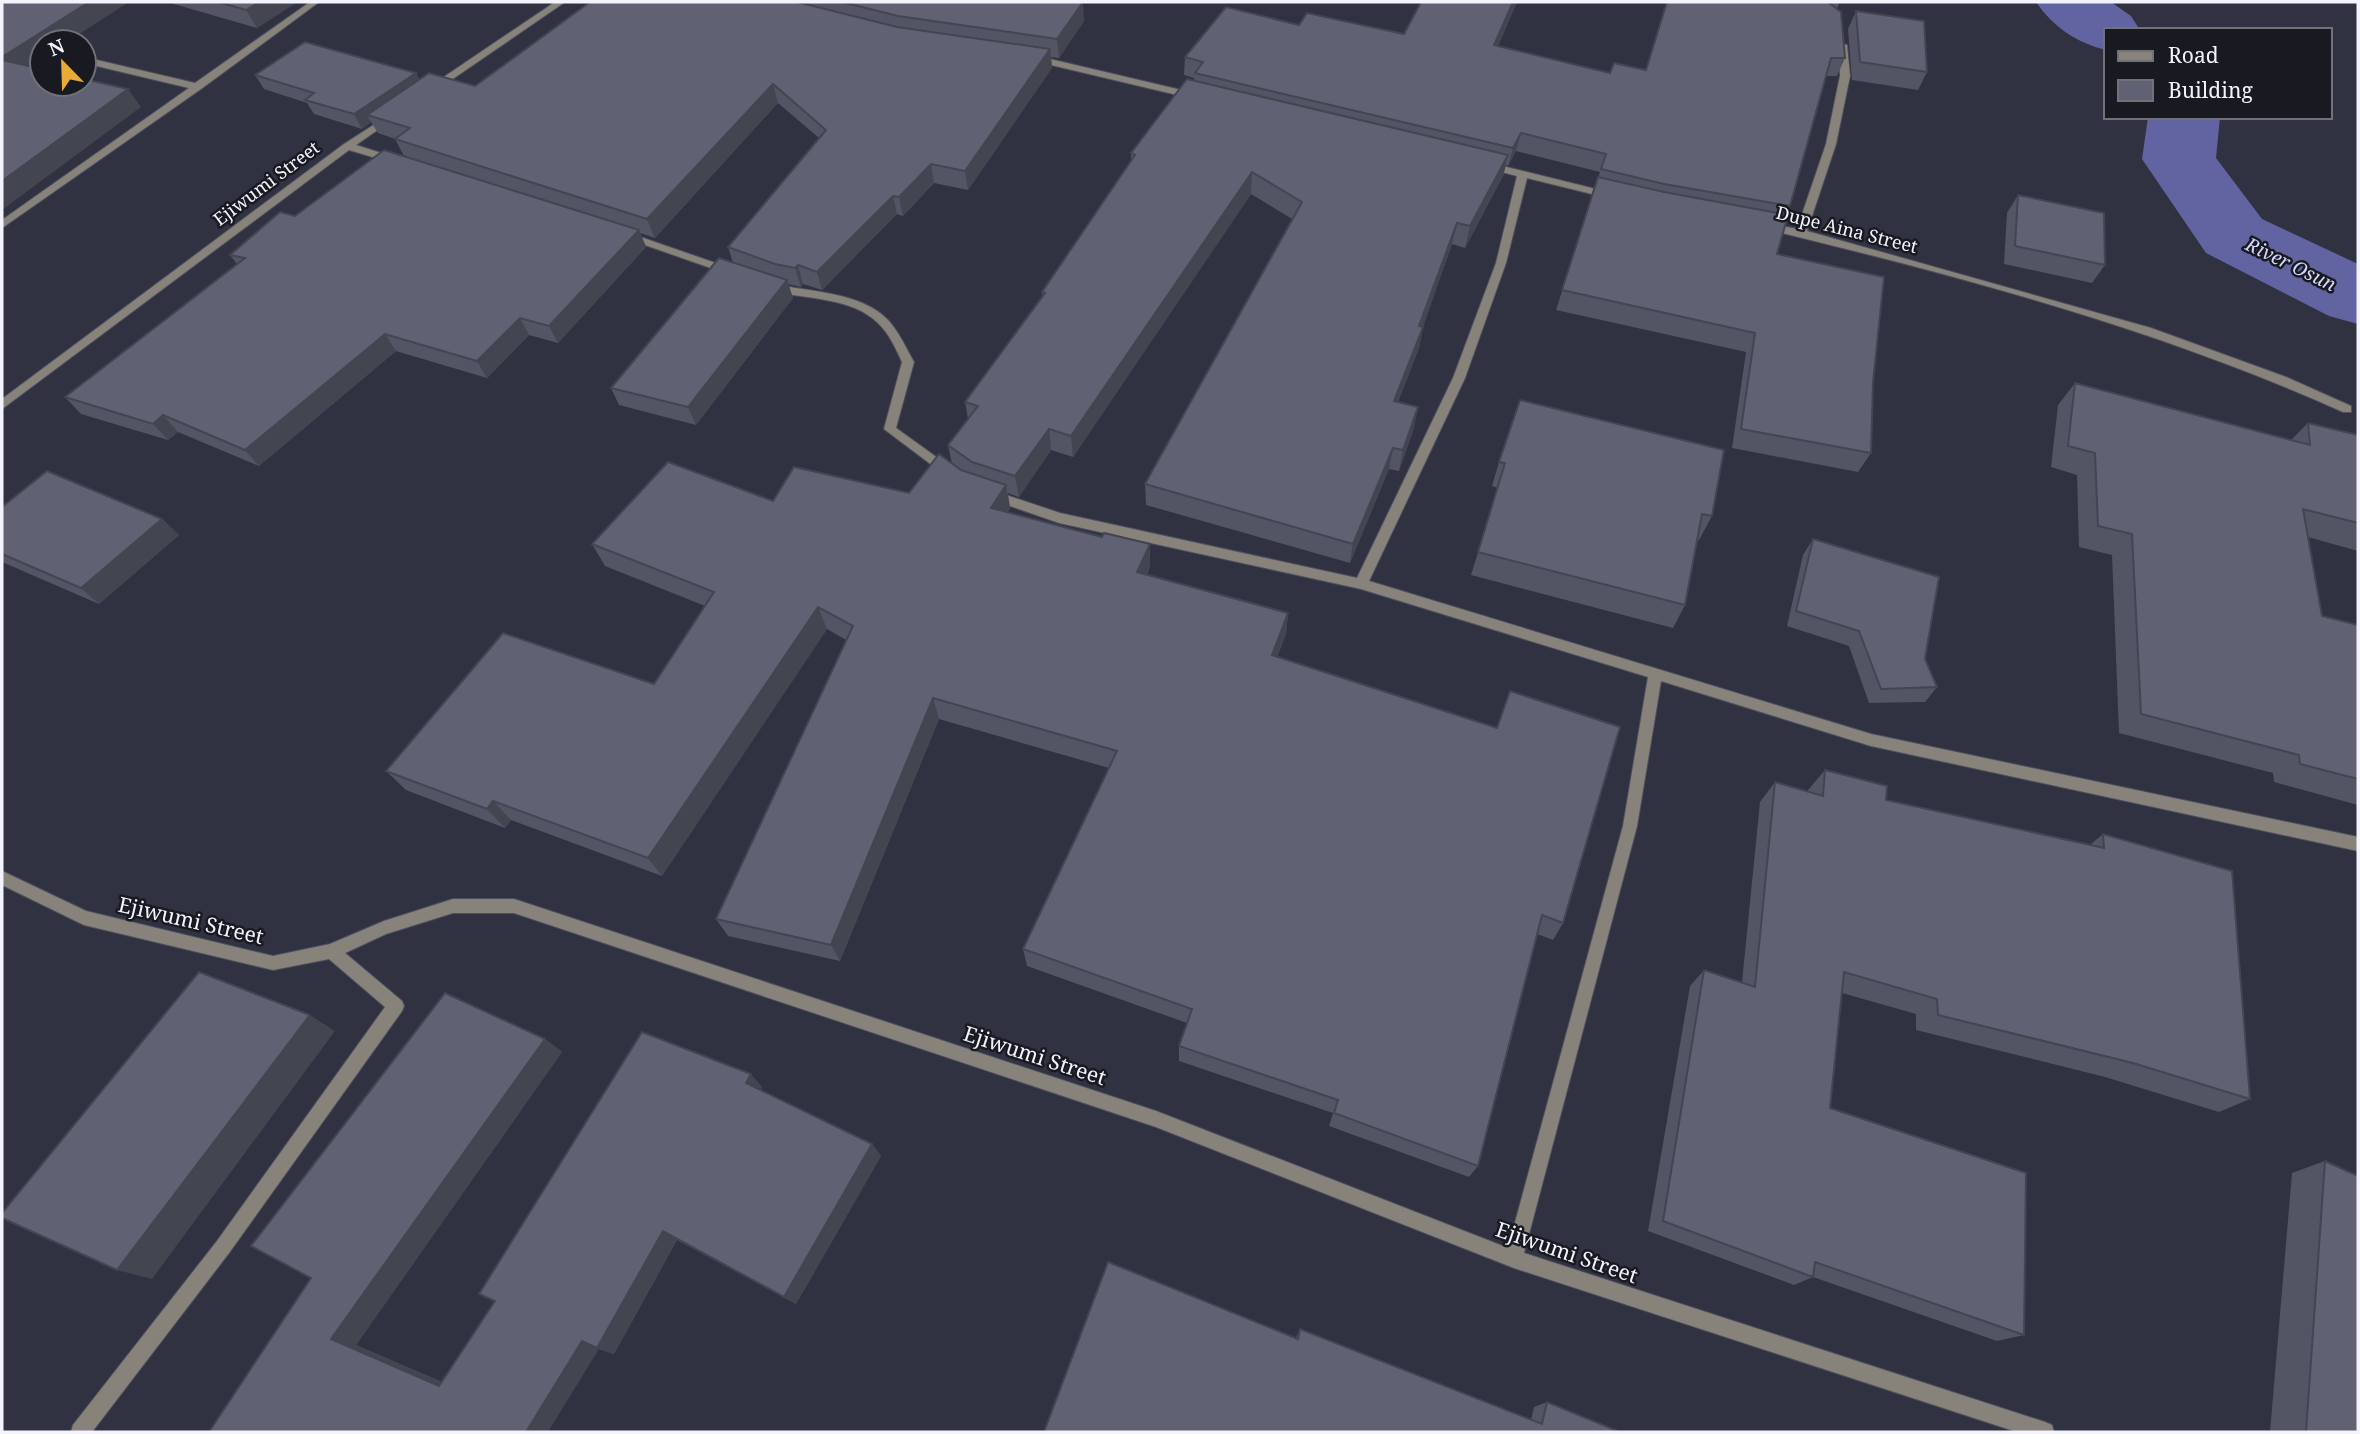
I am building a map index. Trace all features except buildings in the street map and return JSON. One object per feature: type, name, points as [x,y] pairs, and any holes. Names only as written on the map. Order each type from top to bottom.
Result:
[{"type":"street","points":[[2,225],[315,2]]},
{"type":"street","points":[[427,93],[561,2]]},
{"type":"street","points":[[1801,233],[1831,144],[1845,76],[1841,39]]},
{"type":"street","points":[[1016,56],[1202,98]]},
{"type":"street","points":[[98,63],[198,87]]},
{"type":"street","name":"Ejiwumi Street","points":[[2,405],[348,146],[404,108]]},
{"type":"street","points":[[348,146],[400,162]]},
{"type":"street","points":[[1469,161],[1617,197]]},
{"type":"street","points":[[1361,584],[1459,379],[1502,262],[1523,174]]},
{"type":"street","name":"Dupe Aina Street","points":[[1749,223],[1801,233],[2102,315],[2240,361],[2347,409]]},
{"type":"street","points":[[608,229],[738,274]]},
{"type":"street","points":[[764,284],[865,308],[880,318],[893,333],[908,362],[890,429],[961,480]]},
{"type":"street","points":[[984,492],[1059,518],[1361,584],[1871,740],[2358,844]]},
{"type":"street","points":[[1514,1259],[1630,826],[1655,675]]},
{"type":"street","name":"Ejiwumi Street","points":[[2,877],[84,918],[273,963],[331,951],[384,928],[453,906],[514,906],[1156,1119],[1514,1259],[2045,1432]]},
{"type":"street","points":[[80,1432],[222,1247],[396,1006],[331,951]]},
{"type":"waterway","name":"River Osun","points":[[2069,2],[2104,28]]},
{"type":"waterway","name":"River Osun","points":[[2184,119],[2179,159],[2234,236],[2358,297]]}]
